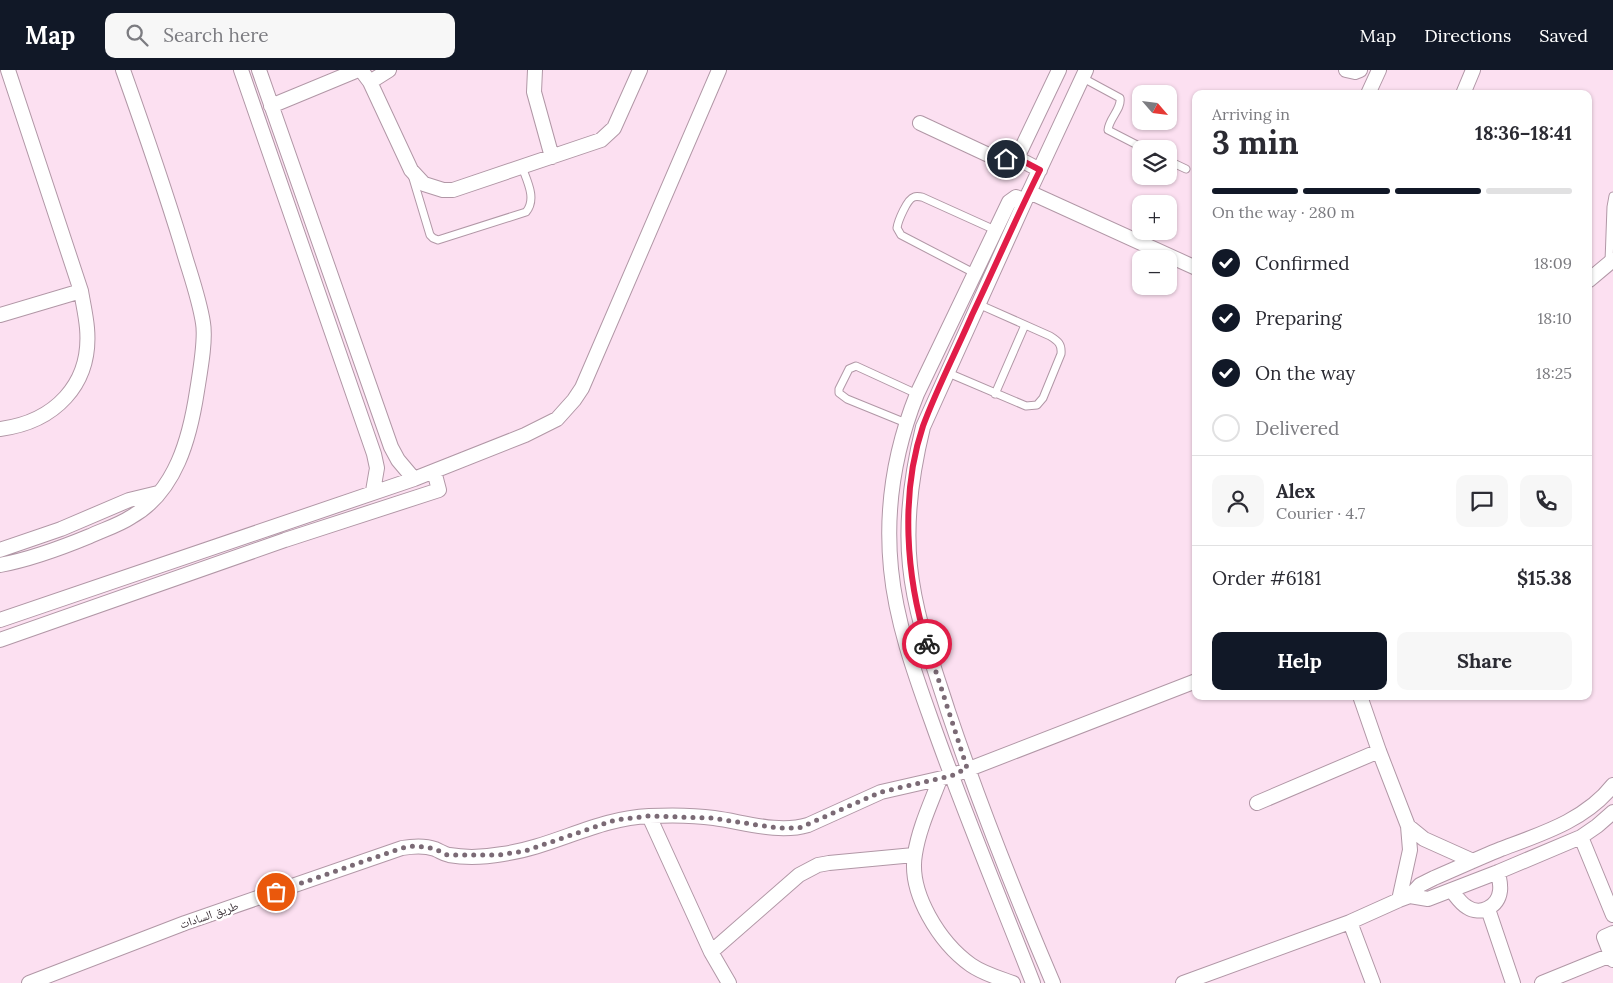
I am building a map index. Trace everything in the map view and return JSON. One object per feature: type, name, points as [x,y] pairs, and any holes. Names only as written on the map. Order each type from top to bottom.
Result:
[{"type":"street","points":[[0,429],[13,427],[42,417],[62,403],[80,376],[87,347],[88,329],[81,291],[8,70]]},
{"type":"street","points":[[0,564],[18,562],[57,549],[131,518],[145,508],[173,473],[186,443],[197,392],[204,325],[164,188],[124,70]]},
{"type":"street","points":[[241,70],[374,454],[377,468],[373,491]]},
{"type":"street","points":[[259,70],[391,447],[398,460],[414,479]]},
{"type":"street","points":[[271,106],[359,70],[370,82],[411,170],[424,184],[443,190],[453,190],[592,144],[608,135],[618,120],[640,70]]},
{"type":"street","points":[[370,82],[388,70]]},
{"type":"street","points":[[535,70],[534,92],[552,157]]},
{"type":"street","points":[[0,620],[373,491],[414,479],[538,430],[557,418],[574,400],[597,353],[720,70]]},
{"type":"street","points":[[1017,158],[1059,70]]},
{"type":"street","points":[[1346,70],[1355,72],[1360,70]]},
{"type":"street","points":[[1370,90],[1380,70]]},
{"type":"street","points":[[1465,90],[1473,70]]},
{"type":"street","points":[[1053,983],[1028,925],[967,768],[922,630],[914,595],[909,547],[909,512],[916,456],[923,427],[946,372],[1084,74]]},
{"type":"street","points":[[920,123],[994,158],[1002,160],[1017,158],[1040,170]]},
{"type":"street","points":[[1033,983],[946,777],[903,636],[894,598],[890,568],[890,511],[895,470],[906,423],[917,394],[1010,199],[1027,196],[1192,266]]},
{"type":"street","points":[[1592,278],[1611,262]]},
{"type":"street","points":[[0,315],[81,291]]},
{"type":"street","points":[[374,454],[391,447]]},
{"type":"street","points":[[0,640],[285,540],[439,490],[434,471]]},
{"type":"street","points":[[0,550],[61,529],[129,500],[158,493]]},
{"type":"street","name":"طريق السادات","points":[[29,983],[185,923],[402,848],[425,847],[435,849],[447,855],[482,856],[525,851],[615,820],[649,816],[711,818],[778,828],[799,828],[881,792],[946,777],[1192,683]]},
{"type":"street","points":[[1361,700],[1408,826],[1410,850],[1404,898]]},
{"type":"street","points":[[1257,804],[1379,751]]},
{"type":"street","points":[[946,777],[921,830],[914,855],[915,875],[919,894],[933,924],[953,949],[982,972],[1013,983]]},
{"type":"street","points":[[1183,983],[1350,922],[1404,898],[1420,885],[1552,829],[1587,811],[1613,785]]},
{"type":"street","points":[[1404,898],[1428,899],[1498,872],[1581,836],[1598,826],[1613,812]]},
{"type":"street","points":[[649,816],[711,952],[728,983]]},
{"type":"street","points":[[1408,826],[1424,839],[1473,861]]},
{"type":"street","points":[[1581,836],[1613,915]]},
{"type":"street","points":[[711,952],[799,875],[809,869],[838,861],[914,855]]},
{"type":"street","points":[[1451,890],[1467,908],[1481,911],[1488,909],[1498,898],[1500,890],[1498,872]]},
{"type":"street","points":[[1488,909],[1513,983]]},
{"type":"street","points":[[1350,922],[1373,983]]},
{"type":"street","points":[[1542,983],[1612,957],[1604,937],[1613,933]]},
{"type":"lane","points":[[1084,74],[1120,98],[1120,104],[1108,130],[1132,142]]},
{"type":"lane","points":[[1177,164],[1186,169]]},
{"type":"lane","points":[[411,170],[430,234],[438,240],[526,212],[532,202],[532,197],[522,167]]},
{"type":"lane","points":[[974,273],[901,235],[897,228],[910,199],[917,196],[922,197],[995,230]]},
{"type":"lane","points":[[1611,262],[1611,207],[1613,196]]},
{"type":"lane","points":[[946,372],[1026,406],[1037,405],[1043,398],[1061,354],[1061,347],[1055,340],[978,304]]},
{"type":"lane","points":[[995,394],[1026,325]]},
{"type":"lane","points":[[906,423],[847,399],[840,394],[839,389],[849,369],[856,366],[917,394]]},
{"type":"way so far","points":[[276,892],[402,848],[425,847],[435,849],[447,855],[499,855],[525,851],[599,825],[632,817],[672,816],[711,818],[778,828],[799,828],[881,792],[951,776],[967,768],[927,644]]},
{"type":"route","points":[[927,644],[914,595],[908,538],[909,512],[916,456],[923,427],[939,389],[1024,201],[1040,170],[1017,158],[1006,159]]}]
